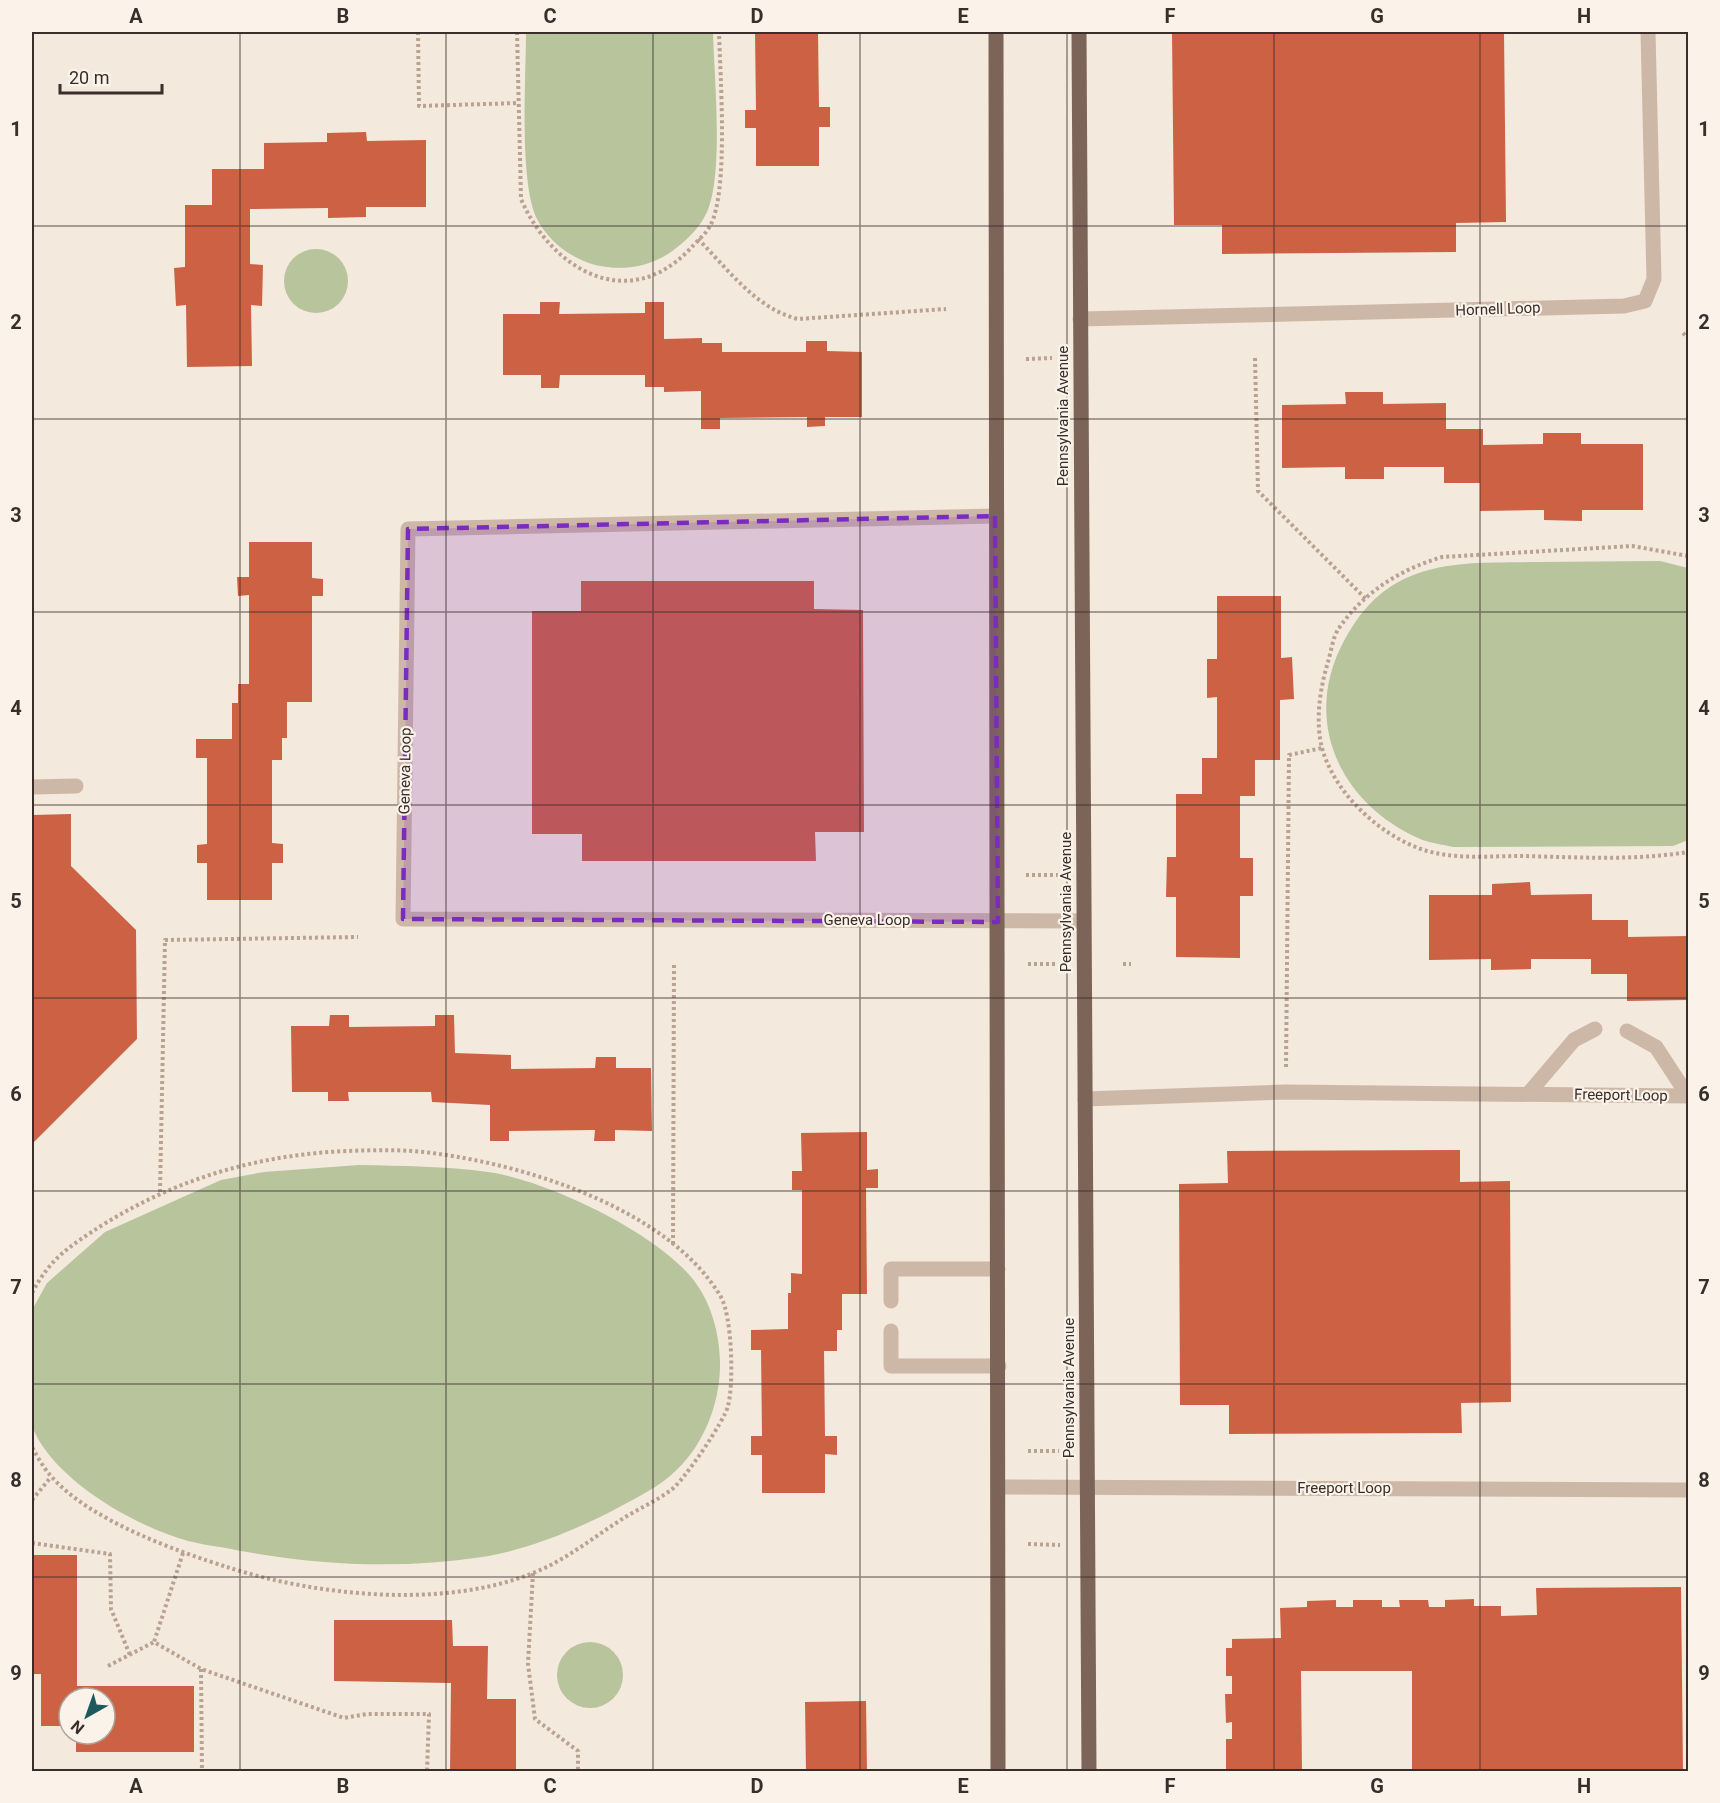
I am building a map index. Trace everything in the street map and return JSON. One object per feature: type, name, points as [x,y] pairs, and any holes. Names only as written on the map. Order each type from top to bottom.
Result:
[{"type":"main road","points":[[996,32],[998,1772]]},
{"type":"main road","name":"Pennsylvania Avenue","points":[[1079,32],[1089,1772]]},
{"type":"street","name":"Hornell Loop","points":[[1080,319],[1624,306],[1645,300],[1654,279],[1648,32]]},
{"type":"street","name":"Geneva Loop","points":[[995,516],[408,529],[404,919],[1084,921]]},
{"type":"street","points":[[32,787],[76,786]]},
{"type":"street","points":[[1528,1094],[1574,1040],[1596,1029]]},
{"type":"street","points":[[1627,1031],[1656,1047],[1688,1096]]},
{"type":"street","name":"Freeport Loop","points":[[1085,1099],[1286,1092],[1688,1096]]},
{"type":"street","points":[[891,1301],[891,1269],[998,1269]]},
{"type":"street","points":[[891,1331],[891,1366],[999,1366]]},
{"type":"street","name":"Freeport Loop","points":[[999,1487],[1689,1490]]},
{"type":"path","points":[[418,32],[418,106],[519,103]]},
{"type":"path","points":[[517,32],[521,200],[530,219],[549,245],[577,269],[621,282],[673,266],[710,226],[721,194],[719,32]]},
{"type":"path","points":[[698,239],[764,304],[780,315],[798,319],[946,309]]},
{"type":"path","points":[[1683,333],[1689,339]]},
{"type":"path","points":[[1026,358],[1052,358]]},
{"type":"path","points":[[1254,358],[1258,491],[1366,599]]},
{"type":"path","points":[[1689,556],[1632,546],[1442,556],[1418,564],[1387,579],[1338,629],[1324,672],[1318,711],[1322,748],[1336,779],[1353,801],[1383,830],[1421,849],[1453,855],[1649,858],[1689,852]]},
{"type":"path","points":[[1286,1092],[1289,755],[1322,748]]},
{"type":"path","points":[[1026,875],[1058,875]]},
{"type":"path","points":[[160,1192],[165,940],[358,937]]},
{"type":"path","points":[[1028,964],[1057,964]]},
{"type":"path","points":[[1123,964],[1131,964]]},
{"type":"path","points":[[673,1245],[674,965]]},
{"type":"path","points":[[32,1293],[47,1266],[83,1238],[160,1192],[222,1169],[282,1155],[387,1149],[439,1154],[501,1166],[600,1199],[650,1228],[688,1255],[723,1300],[732,1357],[728,1409],[676,1487],[582,1547],[533,1573],[481,1588],[379,1594],[310,1586],[249,1574],[183,1553],[128,1530],[84,1503],[51,1477],[32,1447]]},
{"type":"path","points":[[1028,1451],[1059,1451]]},
{"type":"path","points":[[32,1500],[51,1477]]},
{"type":"path","points":[[32,1543],[110,1554],[111,1609],[130,1655]]},
{"type":"path","points":[[1028,1544],[1060,1545]]},
{"type":"path","points":[[108,1666],[154,1642],[183,1553]]},
{"type":"path","points":[[533,1573],[528,1664],[535,1719],[578,1751],[578,1772]]},
{"type":"path","points":[[154,1642],[201,1669],[344,1718],[367,1714],[429,1714],[427,1772]]},
{"type":"path","points":[[201,1669],[202,1772]]},
{"type":"highlighted area","points":[[995,516],[998,922],[403,919],[408,529]]},
{"type":"green space","points":[[526,32],[713,32],[717,150],[712,195],[707,212],[700,224],[671,252],[656,260],[632,267],[615,268],[596,265],[566,251],[548,236],[542,227],[536,217],[527,178],[525,153]]},
{"type":"green space","points":[[316,249],[334,255],[342,263],[348,281],[342,299],[334,307],[316,313],[298,307],[290,299],[284,281],[290,263],[298,255]]},
{"type":"green space","points":[[1660,561],[1688,568],[1688,840],[1673,846],[1453,847],[1422,840],[1390,822],[1367,803],[1348,780],[1335,755],[1328,727],[1327,698],[1332,669],[1345,639],[1356,622],[1368,606],[1391,586],[1433,569],[1467,564]]},
{"type":"green space","points":[[359,1165],[456,1169],[512,1177],[540,1186],[600,1212],[630,1228],[678,1264],[695,1282],[706,1300],[716,1330],[720,1361],[717,1393],[708,1424],[701,1439],[682,1465],[641,1496],[580,1526],[531,1545],[498,1554],[450,1561],[354,1564],[258,1554],[188,1541],[167,1534],[120,1512],[97,1498],[57,1464],[42,1446],[32,1426],[32,1310],[47,1283],[105,1232],[221,1180],[264,1172]]},
{"type":"green space","points":[[590,1642],[603,1645],[613,1652],[620,1662],[623,1675],[620,1688],[613,1698],[603,1705],[590,1708],[577,1705],[567,1698],[560,1688],[557,1675],[560,1662],[567,1652],[577,1645]]},
{"type":"building","points":[[755,32],[818,32],[819,107],[830,107],[830,127],[819,127],[819,166],[756,166],[756,128],[745,128],[745,110],[756,110]]},
{"type":"building","points":[[1172,32],[1504,32],[1506,222],[1456,223],[1456,252],[1222,254],[1222,225],[1174,225]]},
{"type":"building","points":[[366,132],[367,141],[426,140],[426,207],[366,207],[366,217],[328,218],[328,208],[250,209],[250,264],[263,265],[262,306],[251,305],[252,366],[187,367],[186,305],[176,306],[174,268],[185,267],[185,205],[212,205],[212,169],[264,169],[264,143],[327,142],[327,133]]},
{"type":"building","points":[[540,302],[560,302],[559,314],[645,313],[645,302],[664,302],[664,339],[702,338],[702,343],[722,343],[722,352],[806,352],[806,341],[827,341],[827,351],[862,352],[862,417],[825,417],[825,426],[807,427],[807,417],[720,418],[720,429],[701,429],[701,391],[664,392],[664,387],[645,387],[645,375],[560,375],[559,388],[541,388],[541,375],[503,375],[503,314],[540,314]]},
{"type":"building","points":[[1345,392],[1383,392],[1383,404],[1446,403],[1446,429],[1483,429],[1483,445],[1543,444],[1543,433],[1581,433],[1581,444],[1643,444],[1643,510],[1582,510],[1582,521],[1544,520],[1544,510],[1480,511],[1480,483],[1444,483],[1444,467],[1384,467],[1384,479],[1345,479],[1345,467],[1282,468],[1282,405],[1346,404]]},
{"type":"building","points":[[249,542],[312,542],[312,578],[323,579],[323,596],[312,596],[312,702],[287,702],[287,738],[282,738],[282,760],[272,760],[272,843],[283,844],[283,863],[272,863],[272,900],[207,900],[207,863],[197,863],[197,845],[207,844],[207,758],[196,758],[196,739],[232,739],[232,703],[238,703],[238,684],[249,684],[249,595],[238,596],[237,577],[249,577]]},
{"type":"building","points":[[581,581],[814,581],[814,609],[863,610],[864,832],[815,832],[816,861],[582,861],[582,834],[532,834],[532,611],[581,611]]},
{"type":"building","points":[[1217,596],[1281,596],[1281,658],[1292,657],[1294,699],[1280,700],[1280,760],[1255,760],[1255,796],[1240,796],[1240,858],[1253,858],[1253,896],[1240,896],[1240,958],[1176,957],[1176,897],[1166,897],[1167,857],[1176,857],[1176,794],[1202,794],[1202,758],[1217,758],[1217,697],[1207,698],[1207,659],[1217,659]]},
{"type":"building","points":[[71,814],[71,866],[136,930],[137,1039],[32,1144],[32,815]]},
{"type":"building","points":[[1530,882],[1531,895],[1592,894],[1592,920],[1628,920],[1628,937],[1688,936],[1688,1000],[1627,1001],[1627,974],[1591,974],[1591,959],[1531,959],[1531,969],[1491,970],[1491,959],[1429,960],[1429,895],[1492,895],[1492,884]]},
{"type":"building","points":[[330,1015],[349,1015],[349,1027],[435,1026],[435,1015],[454,1015],[455,1053],[511,1055],[511,1069],[595,1068],[596,1057],[616,1057],[616,1068],[651,1068],[652,1131],[615,1130],[615,1141],[594,1141],[595,1130],[509,1131],[509,1141],[490,1141],[490,1105],[432,1102],[431,1092],[348,1092],[349,1101],[328,1101],[328,1092],[292,1092],[291,1026],[329,1026]]},
{"type":"building","points":[[867,1132],[867,1170],[878,1169],[878,1188],[866,1188],[867,1294],[842,1294],[842,1330],[837,1330],[837,1351],[824,1351],[825,1436],[837,1436],[837,1455],[825,1454],[825,1493],[762,1493],[762,1455],[751,1455],[751,1436],[762,1436],[761,1350],[751,1350],[751,1330],[788,1329],[788,1293],[791,1293],[791,1273],[802,1274],[802,1190],[792,1190],[792,1171],[802,1171],[801,1133]]},
{"type":"building","points":[[1460,1150],[1460,1182],[1510,1181],[1511,1402],[1461,1403],[1462,1433],[1229,1434],[1229,1405],[1180,1405],[1179,1184],[1228,1183],[1227,1151]]},
{"type":"building","points":[[32,1555],[77,1555],[77,1686],[57,1686],[57,1726],[41,1726],[41,1674],[32,1674]]},
{"type":"building","points":[[1681,1587],[1683,1772],[1412,1772],[1412,1671],[1301,1671],[1302,1772],[1233,1772],[1233,1769],[1226,1769],[1226,1739],[1232,1739],[1232,1722],[1226,1723],[1225,1694],[1232,1694],[1232,1676],[1226,1676],[1226,1648],[1232,1648],[1232,1639],[1281,1638],[1280,1608],[1307,1607],[1307,1601],[1336,1600],[1336,1607],[1353,1607],[1353,1600],[1382,1600],[1382,1607],[1400,1607],[1399,1600],[1428,1600],[1429,1607],[1445,1607],[1445,1600],[1474,1599],[1474,1606],[1501,1606],[1501,1616],[1537,1615],[1536,1588]]},
{"type":"building","points":[[334,1620],[452,1620],[453,1646],[488,1646],[487,1699],[516,1699],[516,1772],[450,1772],[451,1683],[334,1681]]},
{"type":"building","points":[[117,1686],[194,1686],[194,1752],[76,1752],[76,1746],[117,1746]]},
{"type":"building","points":[[866,1701],[867,1772],[806,1772],[805,1702]]}]
